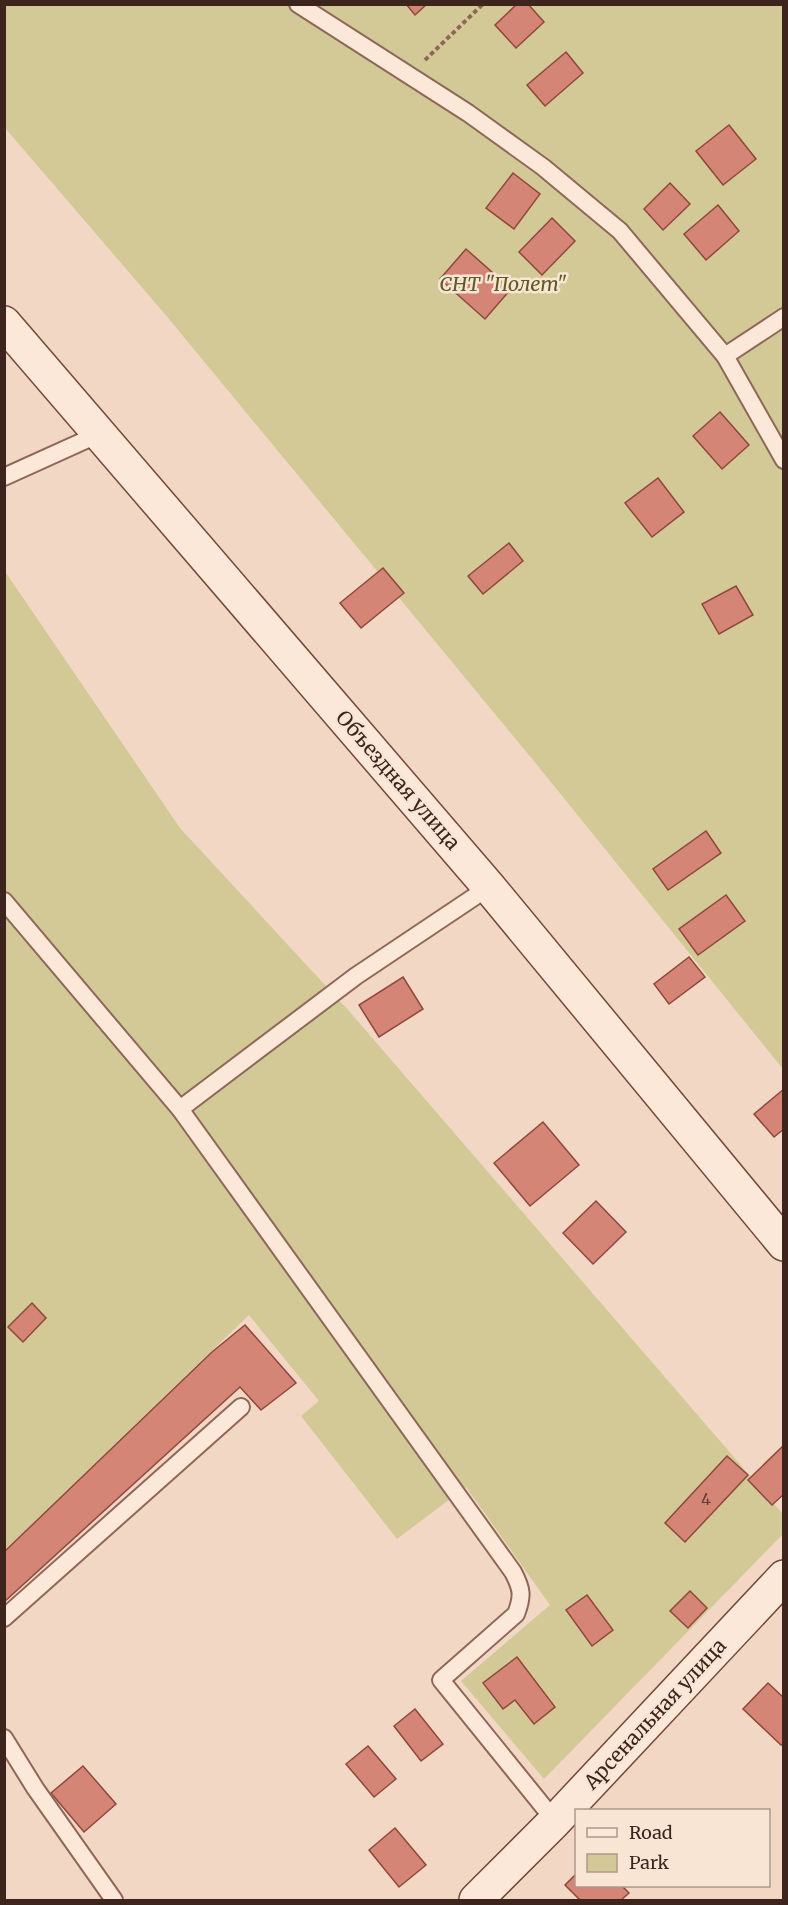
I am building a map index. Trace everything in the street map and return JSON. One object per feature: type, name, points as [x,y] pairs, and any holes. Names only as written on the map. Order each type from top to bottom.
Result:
[{"type":"main road","name":"Объездная улица","points":[[4,323],[489,887],[783,1244]]},
{"type":"main road","name":"Арсенальная улица","points":[[476,1900],[555,1821],[783,1577]]},
{"type":"lane","points":[[298,4],[468,113],[534,160],[620,231],[724,356],[783,460]]},
{"type":"lane","points":[[724,356],[783,317]]},
{"type":"lane","points":[[4,477],[99,434]]},
{"type":"lane","points":[[180,1109],[356,976],[489,887]]},
{"type":"lane","points":[[4,901],[180,1109],[513,1572],[520,1585],[521,1599],[516,1614],[441,1680],[555,1821]]},
{"type":"lane","points":[[4,1618],[241,1407]]},
{"type":"lane","points":[[4,1738],[35,1788],[118,1898]]},
{"type":"path","points":[[409,75],[483,4]]},
{"type":"green space","name":"СНТ \"Полет\"","points":[[4,5],[783,5],[783,1069],[533,760],[164,313],[5,128]]},
{"type":"green space","points":[[4,570],[180,828],[349,1011],[783,1514],[783,1534],[544,1779],[461,1681],[550,1605],[466,1487],[397,1539],[301,1416],[319,1401],[249,1315],[5,1550]]},
{"type":"building","points":[[406,4],[427,4],[415,15]]},
{"type":"building","points":[[517,4],[528,4],[544,22],[516,48],[495,25]]},
{"type":"building","points":[[566,52],[583,73],[545,106],[527,85]]},
{"type":"building","points":[[729,125],[756,159],[723,185],[696,151]]},
{"type":"building","points":[[513,173],[540,194],[514,229],[486,208]]},
{"type":"building","points":[[670,183],[690,204],[663,230],[644,209]]},
{"type":"building","points":[[718,205],[739,231],[706,260],[684,234]]},
{"type":"building","points":[[552,218],[575,241],[542,275],[519,252]]},
{"type":"building","points":[[466,249],[511,289],[485,319],[440,279]]},
{"type":"building","points":[[720,412],[749,445],[722,469],[693,436]]},
{"type":"building","points":[[658,478],[684,512],[652,537],[625,503]]},
{"type":"building","points":[[509,543],[523,561],[483,594],[468,576]]},
{"type":"building","points":[[383,568],[404,593],[361,628],[340,603]]},
{"type":"building","points":[[736,586],[753,615],[719,634],[702,604]]},
{"type":"building","points":[[706,831],[721,853],[668,890],[653,869]]},
{"type":"building","points":[[726,895],[745,921],[698,955],[679,929]]},
{"type":"building","points":[[689,957],[705,977],[669,1004],[654,984]]},
{"type":"building","points":[[403,977],[423,1009],[379,1037],[359,1005]]},
{"type":"building","points":[[784,1089],[784,1129],[774,1137],[754,1114]]},
{"type":"building","points":[[543,1122],[579,1165],[530,1206],[494,1163]]},
{"type":"building","points":[[596,1201],[626,1232],[593,1264],[563,1233]]},
{"type":"building","points":[[32,1303],[46,1318],[23,1342],[8,1327]]},
{"type":"building","points":[[245,1325],[296,1383],[261,1410],[240,1387],[4,1602],[4,1552],[212,1352]]},
{"type":"building","points":[[784,1445],[784,1494],[772,1505],[748,1480]]},
{"type":"building","points":[[727,1456],[748,1475],[685,1542],[665,1523]]},
{"type":"building","points":[[690,1591],[707,1608],[688,1628],[670,1611]]},
{"type":"building","points":[[587,1595],[613,1630],[592,1646],[566,1610]]},
{"type":"building","points":[[517,1657],[555,1707],[534,1724],[515,1700],[503,1709],[483,1683]]},
{"type":"building","points":[[768,1683],[784,1698],[784,1743],[781,1745],[743,1709]]},
{"type":"building","points":[[415,1709],[443,1744],[421,1761],[394,1726]]},
{"type":"building","points":[[368,1746],[396,1779],[374,1797],[346,1764]]},
{"type":"building","points":[[83,1766],[116,1804],[84,1832],[51,1793]]},
{"type":"building","points":[[395,1828],[426,1865],[399,1887],[369,1850]]},
{"type":"building","points":[[575,1875],[575,1887],[623,1887],[629,1893],[621,1900],[580,1900],[565,1885]]}]
